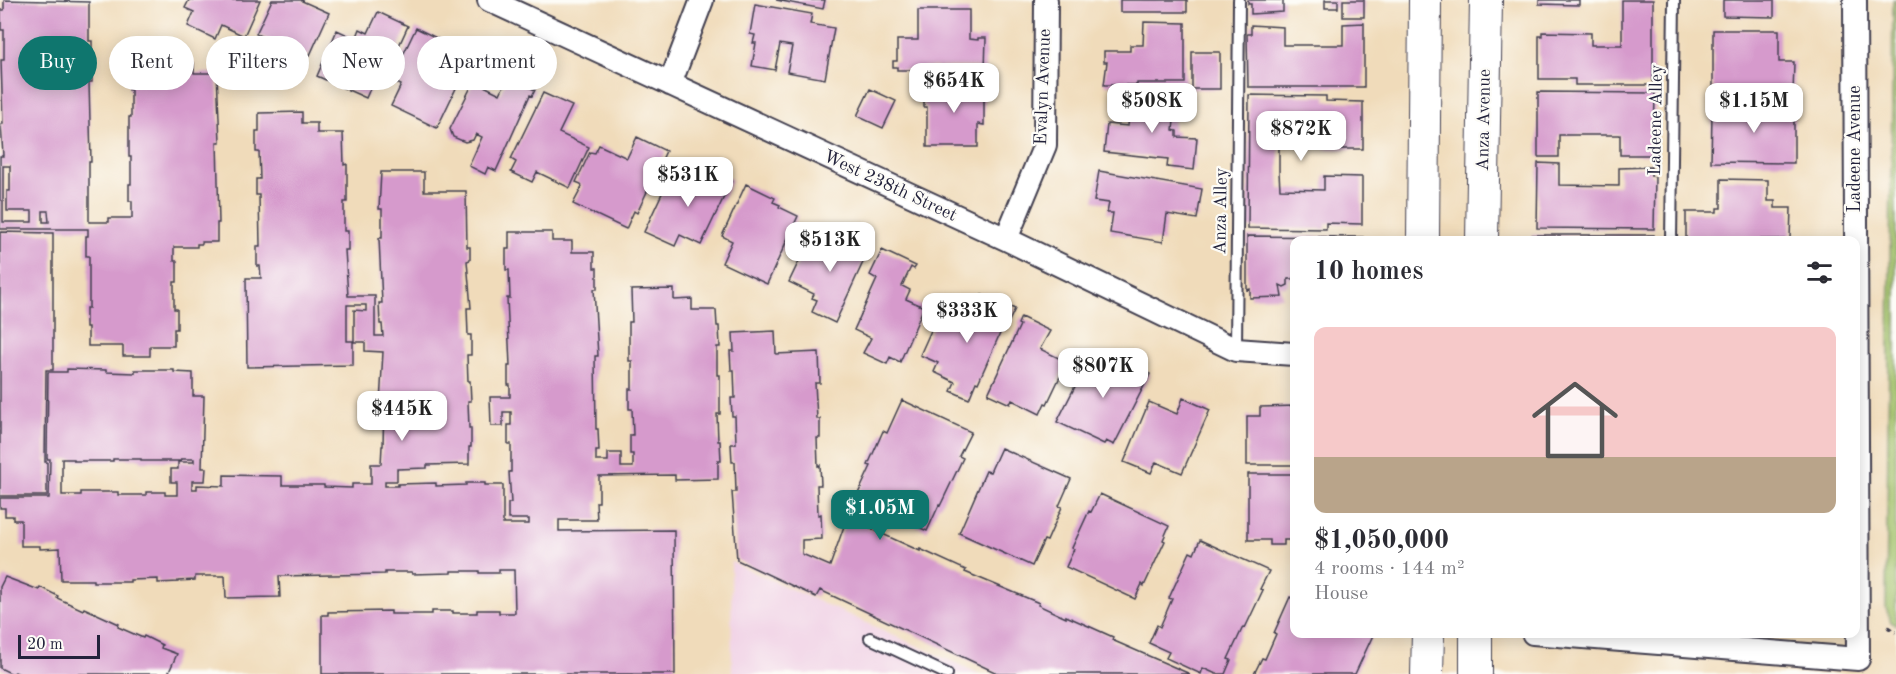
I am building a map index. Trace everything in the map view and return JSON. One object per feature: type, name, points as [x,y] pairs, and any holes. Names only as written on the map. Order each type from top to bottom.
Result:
[{"type":"main road","points":[[1424,236],[1425,0]]},
{"type":"main road","name":"Anza Avenue","points":[[1482,236],[1486,0]]},
{"type":"main road","points":[[1427,674],[1428,638]]},
{"type":"main road","points":[[1476,638],[1476,674]]},
{"type":"street","name":"West 238th Street","points":[[489,0],[1006,239],[1236,350],[1290,354]]},
{"type":"street","points":[[670,84],[702,0]]},
{"type":"street","name":"Evalyn Avenue","points":[[1006,239],[1045,145],[1046,0]]},
{"type":"street","name":"Ladeene Avenue","points":[[1855,0],[1856,236]]},
{"type":"street","name":"Ladeene Avenue","points":[[1670,638],[1858,659],[1858,638]]},
{"type":"lane","name":"Anza Alley","points":[[1236,350],[1239,0]]},
{"type":"lane","name":"Ladeene Alley","points":[[1671,236],[1674,0]]},
{"type":"lane","points":[[870,638],[947,674]]},
{"type":"path","points":[[1888,627],[1896,632]]},
{"type":"shaded area","points":[[731,562],[980,674],[732,674]]},
{"type":"green space","points":[[1893,0],[1896,0],[1896,625],[1891,622],[1886,608]]},
{"type":"building","points":[[4,0],[89,2],[89,36],[18,36],[18,90],[89,90],[91,162],[89,162],[89,222],[109,222],[109,218],[132,218],[132,201],[129,201],[131,90],[194,90],[194,73],[206,73],[206,90],[218,90],[220,142],[217,142],[219,223],[217,223],[217,242],[202,242],[202,244],[197,244],[197,247],[174,247],[174,261],[177,261],[174,309],[177,309],[177,329],[174,329],[174,346],[150,346],[150,356],[123,356],[123,346],[88,346],[86,308],[89,308],[89,256],[86,256],[86,236],[88,236],[88,229],[0,229],[0,156],[3,156],[1,60],[4,60],[1,10],[4,10]],"holes":[[[3,166],[10,166],[7,211],[32,211],[32,222],[3,222]],[[43,211],[48,211],[49,222],[43,222]]]},
{"type":"building","points":[[189,0],[260,0],[244,36],[221,25],[216,36],[209,36],[188,26],[194,12],[185,8]]},
{"type":"building","points":[[272,0],[303,0],[329,13],[310,55],[309,36],[260,36],[256,34]]},
{"type":"building","points":[[776,0],[825,0],[823,9]]},
{"type":"building","points":[[1120,0],[1187,0],[1187,12],[1120,12]]},
{"type":"building","points":[[1248,0],[1283,0],[1283,12],[1251,14],[1251,4],[1248,4]]},
{"type":"building","points":[[1325,0],[1338,0],[1338,8],[1325,8]]},
{"type":"building","points":[[1343,0],[1364,0],[1364,17],[1343,17]]},
{"type":"building","points":[[1539,0],[1579,0],[1579,5],[1539,4]]},
{"type":"building","points":[[1622,0],[1653,0],[1653,85],[1575,85],[1575,79],[1539,79],[1539,36],[1542,36],[1542,32],[1591,33],[1591,45],[1622,45]]},
{"type":"building","points":[[1723,0],[1774,0],[1774,17],[1723,16]]},
{"type":"building","points":[[755,4],[812,14],[810,24],[834,28],[825,79],[787,72],[792,46],[780,44],[775,70],[752,66],[756,43],[753,43],[755,35],[750,34]]},
{"type":"building","points":[[918,10],[969,10],[969,39],[986,38],[985,70],[977,70],[977,67],[923,67],[923,70],[897,70],[897,67],[893,67],[893,61],[897,61],[897,40],[918,40]]},
{"type":"building","points":[[378,12],[408,26],[403,36],[357,36],[360,29],[368,33]]},
{"type":"building","points":[[1144,22],[1185,23],[1185,83],[1104,85],[1107,62],[1104,62],[1104,51],[1130,51],[1130,45],[1143,45]]},
{"type":"building","points":[[1364,23],[1364,87],[1248,87],[1247,34],[1251,34],[1251,25],[1283,27],[1283,45],[1343,45],[1343,24]]},
{"type":"building","points":[[416,28],[433,36],[417,36],[417,90],[455,90],[437,128],[391,106],[399,90],[405,90],[405,51]]},
{"type":"building","points":[[337,30],[350,36],[334,36]]},
{"type":"building","points":[[1713,30],[1779,30],[1779,62],[1794,62],[1793,95],[1713,94]]},
{"type":"building","points":[[1192,52],[1220,52],[1220,89],[1192,89]]},
{"type":"building","points":[[924,83],[984,83],[984,125],[978,124],[978,147],[927,147],[927,107],[924,107]]},
{"type":"building","points":[[870,89],[896,101],[883,128],[857,116]]},
{"type":"building","points":[[348,90],[369,90],[366,98]]},
{"type":"building","points":[[470,90],[492,90],[500,94],[502,90],[535,90],[532,96],[530,95],[496,171],[488,167],[485,174],[469,166],[482,137],[476,134],[473,140],[465,142],[453,137],[450,129]]},
{"type":"building","points":[[1538,92],[1655,93],[1654,146],[1651,146],[1651,155],[1620,155],[1620,135],[1559,135],[1559,157],[1538,157]]},
{"type":"building","points":[[543,93],[572,106],[559,133],[589,147],[570,188],[537,172],[532,182],[511,172],[516,162],[511,159]]},
{"type":"building","points":[[1249,95],[1326,96],[1326,101],[1363,102],[1363,149],[1324,149],[1325,134],[1279,134],[1280,189],[1324,190],[1324,176],[1362,177],[1362,224],[1326,223],[1326,229],[1248,228]]},
{"type":"building","points":[[1131,96],[1176,101],[1173,130],[1177,131],[1177,137],[1197,138],[1194,170],[1167,167],[1168,159],[1104,152],[1107,124],[1128,126]]},
{"type":"building","points":[[1735,101],[1794,104],[1794,163],[1711,162],[1712,114],[1735,115]]},
{"type":"building","points":[[302,112],[302,123],[317,123],[317,133],[343,133],[344,165],[347,164],[344,231],[348,231],[348,250],[345,250],[348,296],[375,296],[375,336],[383,336],[379,303],[382,303],[379,238],[382,238],[382,209],[379,209],[381,172],[424,172],[424,191],[466,191],[467,247],[470,247],[470,260],[467,261],[471,308],[467,308],[468,335],[471,335],[471,355],[467,355],[471,401],[468,401],[469,428],[471,428],[469,464],[427,465],[427,468],[397,469],[397,481],[385,481],[385,486],[436,483],[436,486],[466,485],[466,483],[503,485],[503,524],[529,524],[529,519],[508,519],[508,503],[511,503],[509,472],[511,472],[511,444],[508,444],[508,425],[511,425],[511,412],[503,412],[503,426],[491,426],[490,397],[510,397],[507,298],[510,298],[509,270],[506,270],[509,232],[552,232],[552,241],[572,241],[572,252],[594,252],[594,268],[597,268],[597,289],[594,289],[598,356],[595,356],[596,429],[598,429],[599,451],[596,451],[596,461],[608,461],[608,453],[621,453],[621,467],[633,467],[633,454],[630,454],[630,435],[633,435],[632,409],[629,409],[629,389],[632,389],[632,361],[629,361],[629,322],[632,322],[631,290],[674,289],[674,300],[692,299],[692,310],[716,310],[720,347],[717,347],[720,414],[717,414],[721,461],[718,461],[718,479],[675,480],[675,475],[599,476],[599,502],[596,502],[597,520],[559,520],[559,531],[674,530],[675,674],[322,674],[322,615],[328,615],[328,612],[391,611],[391,614],[432,614],[432,611],[477,613],[477,610],[515,613],[514,570],[499,570],[499,573],[451,571],[451,573],[385,572],[385,574],[279,576],[280,597],[226,598],[225,576],[195,576],[195,580],[158,583],[158,579],[130,580],[130,582],[61,580],[60,548],[40,549],[40,546],[21,546],[21,520],[13,520],[13,516],[5,516],[5,508],[0,508],[0,498],[49,498],[48,372],[67,372],[67,369],[135,373],[135,370],[174,370],[174,372],[193,373],[193,396],[204,396],[202,468],[206,468],[205,481],[192,481],[192,489],[197,489],[197,485],[224,486],[224,475],[282,476],[282,485],[352,488],[352,484],[371,484],[371,464],[381,464],[383,446],[384,403],[380,403],[383,352],[365,351],[365,342],[354,342],[354,310],[366,311],[366,305],[347,305],[347,341],[353,341],[353,365],[247,367],[246,278],[261,278],[260,266],[257,266],[257,246],[260,246],[259,195],[256,195],[256,179],[260,179],[259,152],[256,152],[259,113]],"holes":[[[62,459],[74,459],[74,461],[194,459],[194,462],[178,462],[178,469],[171,469],[171,482],[177,482],[177,495],[165,495],[165,492],[146,492],[146,495],[118,495],[118,492],[81,492],[81,495],[62,495]]]},
{"type":"building","points":[[637,137],[666,151],[637,213],[634,211],[626,229],[573,204],[582,187],[576,182],[590,152],[595,153],[599,145],[627,158]]},
{"type":"building","points":[[1538,163],[1559,164],[1559,185],[1619,186],[1619,168],[1651,167],[1651,176],[1655,177],[1654,229],[1537,228]]},
{"type":"building","points":[[706,167],[732,180],[701,245],[680,235],[675,246],[644,232],[671,174],[689,183],[691,178],[699,182]]},
{"type":"building","points":[[1099,171],[1202,189],[1197,219],[1167,214],[1163,242],[1110,233],[1113,213],[1107,213],[1109,203],[1094,201]]},
{"type":"building","points":[[1721,179],[1768,180],[1768,201],[1775,201],[1775,208],[1791,208],[1790,236],[1686,236],[1686,212],[1717,212],[1717,208],[1721,208]]},
{"type":"building","points":[[746,184],[775,198],[773,202],[780,205],[779,207],[798,216],[767,284],[722,263],[732,241],[722,236]]},
{"type":"building","points":[[843,231],[871,245],[835,323],[812,312],[817,300],[812,298],[814,294],[789,282],[809,240],[829,249],[832,244],[836,245]]},
{"type":"building","points":[[0,232],[53,233],[53,370],[46,370],[47,496],[0,496]]},
{"type":"building","points":[[1532,235],[1654,235],[1654,236]]},
{"type":"building","points":[[1247,236],[1290,236],[1290,279],[1288,279],[1288,285],[1284,287],[1280,285],[1282,297],[1250,298],[1250,289],[1247,290]]},
{"type":"building","points":[[882,250],[916,266],[914,269],[911,267],[902,286],[910,290],[906,299],[924,307],[900,362],[890,357],[887,364],[863,353],[871,338],[854,330],[877,279],[870,275]]},
{"type":"building","points":[[982,295],[1015,309],[1009,321],[1006,320],[969,399],[951,391],[955,382],[934,372],[938,363],[920,355],[937,317],[957,326],[963,314],[972,318]]},
{"type":"building","points":[[1021,317],[1050,331],[1040,349],[1067,362],[1040,414],[1012,400],[1010,404],[988,394],[1020,325],[1018,324]]},
{"type":"building","points":[[775,331],[776,354],[819,352],[820,383],[815,383],[817,419],[820,419],[820,438],[817,438],[821,485],[817,485],[822,539],[802,540],[802,554],[830,566],[848,515],[869,525],[867,527],[1039,603],[1038,605],[1066,618],[1066,616],[1113,637],[1112,640],[1190,674],[999,674],[820,590],[816,597],[737,560],[732,492],[736,492],[735,462],[732,462],[731,444],[736,444],[735,416],[732,416],[731,398],[735,398],[734,370],[731,370],[730,351],[734,351],[733,333]]},
{"type":"building","points":[[1091,355],[1110,364],[1112,361],[1118,364],[1120,360],[1150,374],[1114,445],[1106,441],[1104,444],[1057,422]]},
{"type":"building","points":[[1183,398],[1210,410],[1182,473],[1156,462],[1151,473],[1124,462],[1149,402],[1177,414]]},
{"type":"building","points":[[902,400],[971,432],[959,456],[963,458],[927,531],[856,498],[871,466],[868,465],[883,431],[887,433]]},
{"type":"building","points":[[1290,406],[1290,465],[1247,465],[1247,416],[1260,416],[1260,407]]},
{"type":"building","points":[[1001,448],[1071,479],[1047,541],[1044,540],[1032,566],[959,533],[986,471],[990,472]]},
{"type":"building","points":[[1248,474],[1290,474],[1290,540],[1284,540],[1284,545],[1270,545],[1270,540],[1248,540]]},
{"type":"building","points":[[1100,494],[1169,526],[1163,540],[1165,541],[1144,586],[1142,584],[1135,599],[1066,567],[1089,511],[1091,512]]},
{"type":"building","points":[[1200,540],[1269,571],[1260,589],[1263,590],[1228,659],[1231,660],[1225,674],[1216,674],[1203,668],[1201,674],[1166,658],[1169,652],[1149,643],[1157,625],[1160,627],[1172,599],[1169,598],[1190,552],[1194,554]]},
{"type":"building","points":[[5,577],[39,590],[40,587],[58,596],[57,598],[119,624],[118,627],[162,645],[161,648],[177,654],[168,674],[19,674],[15,672],[12,674],[0,668],[0,587]]},
{"type":"building","points":[[1290,597],[1290,638],[1372,638],[1355,674],[1254,674],[1262,658],[1265,659],[1276,634],[1274,633]]}]
